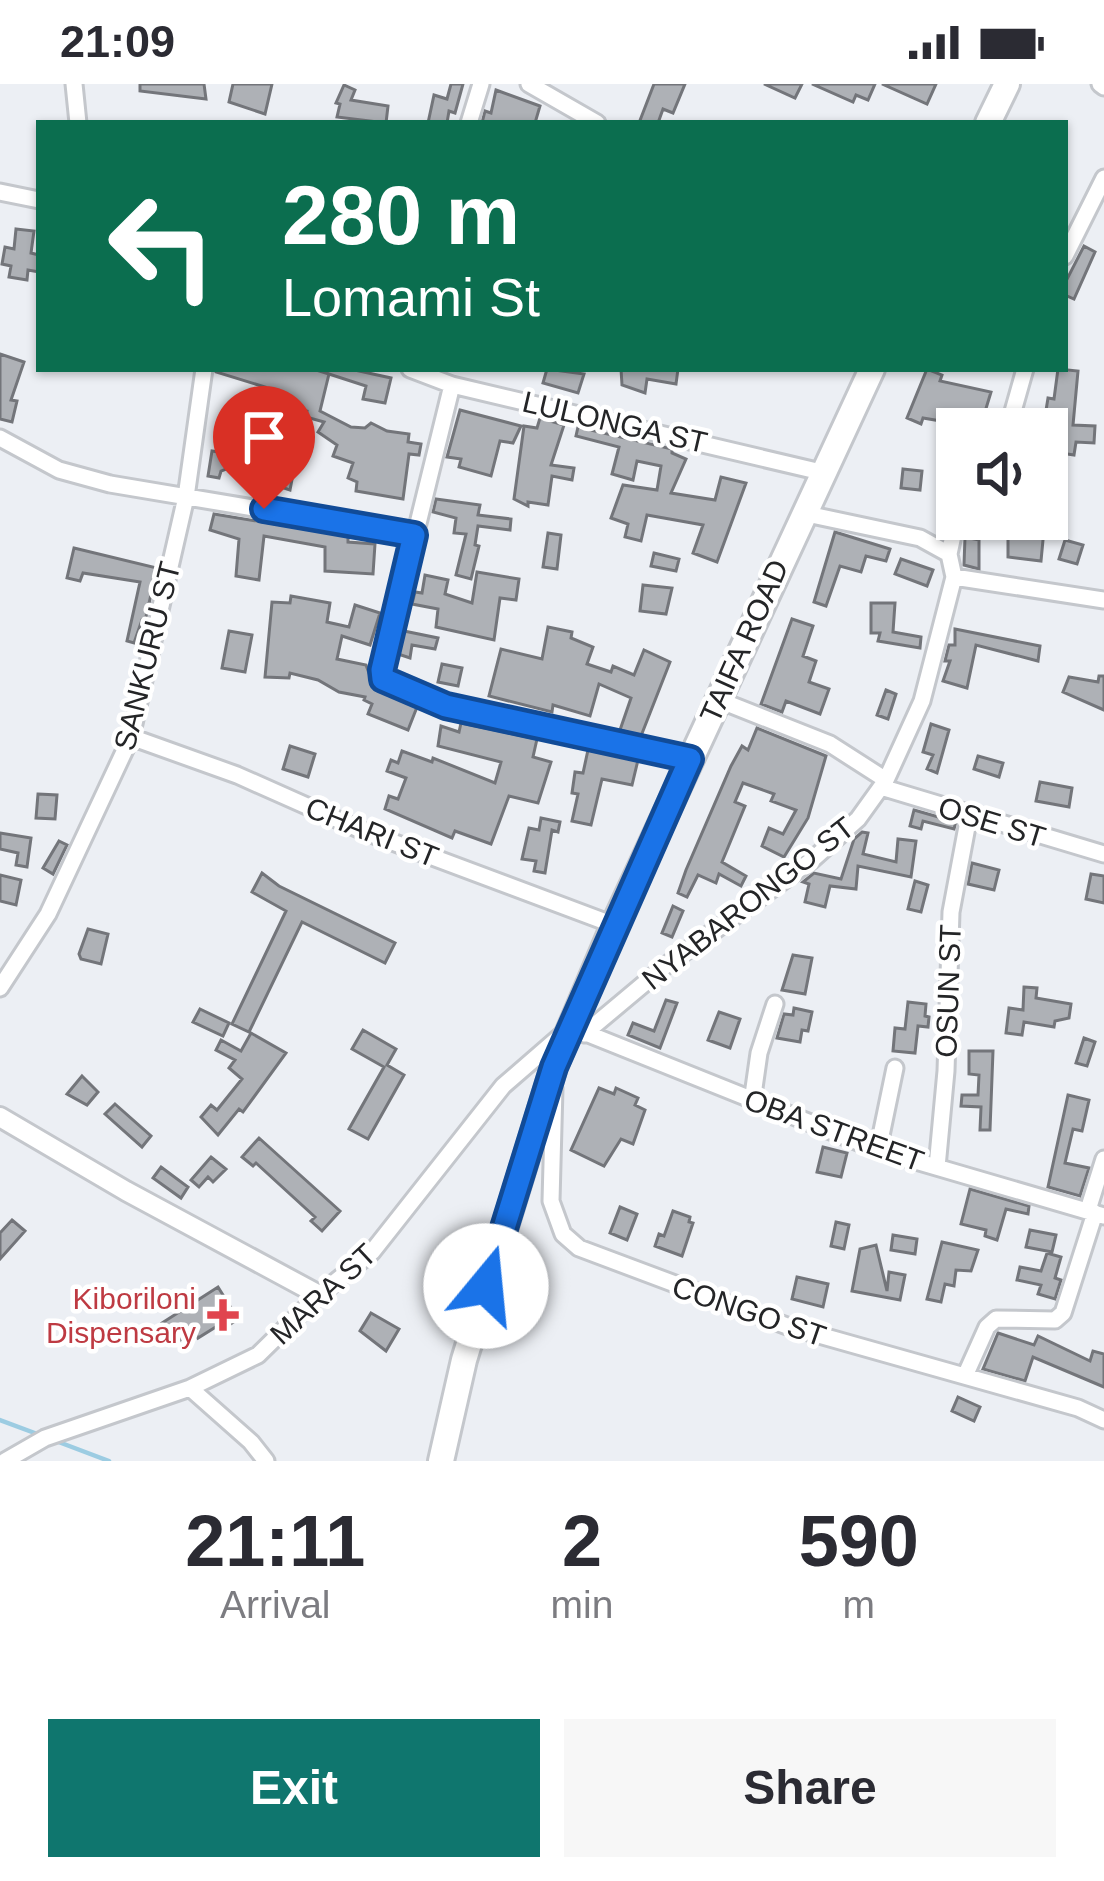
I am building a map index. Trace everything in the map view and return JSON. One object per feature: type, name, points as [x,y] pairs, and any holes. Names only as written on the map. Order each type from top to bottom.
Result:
[{"type":"highway","points":[[989,120],[1006,84]]},
{"type":"highway","name":"TAIFA ROAD","points":[[441,1461],[464,1360],[554,1067],[578,1031],[614,925],[871,372]]},
{"type":"street","points":[[74,84],[78,120]]},
{"type":"street","points":[[470,120],[481,84]]},
{"type":"street","points":[[529,84],[592,120]]},
{"type":"street","points":[[1068,250],[1104,178]]},
{"type":"street","points":[[0,192],[36,199]]},
{"type":"street","name":"SANKURU ST","points":[[0,988],[49,914],[131,737],[186,497],[204,372]]},
{"type":"street","name":"LULONGA ST","points":[[418,372],[452,385],[821,472]]},
{"type":"street","points":[[1014,408],[1024,372]]},
{"type":"street","points":[[452,385],[383,679],[446,706],[690,759]]},
{"type":"street","points":[[0,438],[59,470],[186,497],[414,535]]},
{"type":"street","points":[[802,513],[920,538],[949,554]]},
{"type":"street","name":"NYABARONGO ST","points":[[578,1031],[812,860],[858,819],[884,784],[922,701],[954,577],[949,554],[952,540]]},
{"type":"street","points":[[954,577],[1104,599]]},
{"type":"street","name":"OSE ST","points":[[718,700],[830,744],[884,784],[969,816],[1104,854]]},
{"type":"street","name":"CHARI ST","points":[[131,737],[614,925]]},
{"type":"street","name":"OSUN ST","points":[[937,1167],[946,1071],[951,912],[969,816]]},
{"type":"street","points":[[752,1102],[759,1053],[775,1004]]},
{"type":"street","name":"OBA STREET","points":[[578,1031],[878,1150],[1096,1213]]},
{"type":"street","name":"MARA ST","points":[[4,1461],[51,1436],[190,1388],[258,1355],[319,1295],[372,1252],[503,1086],[578,1031]]},
{"type":"street","name":"CONGO ST","points":[[554,1067],[551,1201],[563,1234],[578,1248],[787,1326],[1078,1408],[1104,1420]]},
{"type":"street","points":[[878,1150],[895,1068]]},
{"type":"street","points":[[0,1117],[319,1295]]},
{"type":"street","points":[[965,1376],[987,1327],[996,1319],[1054,1319],[1064,1312],[1096,1213],[1104,1159]]},
{"type":"street","points":[[190,1388],[266,1461]]},
{"type":"building","points":[[140,84],[204,84],[206,99],[140,91]]},
{"type":"building","points":[[233,84],[272,84],[265,114],[229,102]]},
{"type":"building","points":[[451,84],[463,84],[455,113],[449,111],[448,120],[429,120],[434,95],[447,99]]},
{"type":"building","points":[[654,84],[685,84],[673,113],[663,109],[659,120],[640,120]]},
{"type":"building","points":[[764,84],[802,84],[795,98]]},
{"type":"building","points":[[812,84],[875,84],[868,100],[856,95],[853,102]]},
{"type":"building","points":[[882,84],[936,84],[927,104]]},
{"type":"building","points":[[344,85],[355,90],[351,100],[388,106],[386,120],[337,117],[340,104],[336,103]]},
{"type":"building","points":[[496,90],[540,106],[536,120],[483,120],[485,111],[491,113]]},
{"type":"building","points":[[16,229],[34,231],[31,253],[36,254],[36,271],[28,270],[27,280],[9,277],[11,266],[2,264],[5,247],[14,249]]},
{"type":"building","points":[[1084,246],[1095,252],[1074,299],[1068,296],[1068,277]]},
{"type":"building","points":[[0,354],[24,362],[11,400],[17,401],[12,422],[0,419]]},
{"type":"building","points":[[1078,371],[1073,425],[1095,426],[1094,443],[1076,442],[1074,455],[1068,454],[1068,408],[1046,408],[1048,398],[1054,399],[1058,372]]},
{"type":"building","points":[[216,372],[329,374],[320,411],[351,427],[365,428],[371,423],[409,434],[408,442],[421,444],[419,455],[409,454],[403,499],[356,491],[357,482],[348,478],[353,463],[333,456],[337,445],[318,432],[324,422],[287,406],[273,465],[294,469],[290,490],[226,469],[219,478],[208,476],[212,451],[232,454],[234,446],[250,450],[265,387]]},
{"type":"building","points":[[325,372],[391,378],[385,403],[363,399],[366,386]]},
{"type":"building","points":[[546,372],[584,374],[578,393],[543,383]]},
{"type":"building","points":[[621,372],[678,372],[676,384],[647,379],[645,393],[622,385]]},
{"type":"building","points":[[926,372],[942,375],[940,381],[991,392],[986,408],[936,408],[936,420],[923,418],[921,424],[907,418]]},
{"type":"building","points":[[460,410],[521,426],[513,443],[500,441],[491,476],[459,467],[461,459],[447,457]]},
{"type":"building","points":[[540,418],[564,425],[551,465],[574,468],[572,480],[552,476],[548,505],[528,502],[528,506],[514,499],[524,426],[537,428]]},
{"type":"building","points":[[578,427],[672,449],[686,459],[671,493],[715,500],[721,477],[746,483],[717,562],[693,553],[703,525],[647,515],[641,541],[625,537],[628,524],[611,518],[623,485],[657,490],[661,466],[637,461],[633,480],[612,474],[619,447],[576,436]]},
{"type":"building","points":[[903,469],[922,471],[920,490],[901,488]]},
{"type":"building","points":[[436,499],[480,505],[478,515],[511,519],[510,530],[478,526],[475,545],[479,546],[471,579],[456,575],[466,534],[454,533],[456,518],[433,512]]},
{"type":"building","points":[[214,514],[375,544],[373,574],[325,571],[325,547],[264,536],[259,580],[236,576],[239,539],[210,530]]},
{"type":"building","points":[[835,532],[890,549],[886,561],[866,556],[861,572],[840,566],[826,606],[814,602]]},
{"type":"building","points":[[548,533],[561,535],[557,569],[543,567]]},
{"type":"building","points":[[965,540],[979,540],[979,569],[964,565]]},
{"type":"building","points":[[1008,540],[1043,540],[1041,561],[1008,557]]},
{"type":"building","points":[[1065,540],[1083,545],[1077,564],[1059,559]]},
{"type":"building","points":[[74,548],[157,568],[145,621],[134,643],[127,641],[140,582],[83,573],[80,581],[67,578]]},
{"type":"building","points":[[654,553],[679,559],[676,571],[651,566]]},
{"type":"building","points":[[901,559],[933,570],[927,586],[895,574]]},
{"type":"building","points":[[477,572],[519,579],[516,600],[500,598],[494,640],[436,627],[438,609],[412,604],[415,592],[422,593],[425,575],[448,580],[445,594],[472,603]]},
{"type":"building","points":[[643,585],[672,588],[666,614],[640,611]]},
{"type":"building","points":[[291,596],[330,603],[327,622],[349,627],[355,605],[380,613],[370,645],[342,636],[337,659],[366,665],[374,687],[417,707],[408,730],[368,714],[372,704],[365,697],[290,673],[289,678],[265,677],[272,602],[290,603]]},
{"type":"building","points":[[871,603],[895,603],[893,632],[921,637],[920,648],[878,641],[880,633],[871,633]]},
{"type":"building","points":[[792,619],[813,626],[803,656],[816,661],[809,682],[829,689],[820,714],[786,701],[782,712],[761,704]]},
{"type":"building","points":[[548,627],[572,632],[571,638],[593,647],[587,664],[611,672],[613,666],[634,675],[644,650],[670,662],[641,736],[620,730],[631,698],[599,684],[590,716],[553,705],[552,712],[489,696],[501,649],[542,659]]},
{"type":"building","points":[[955,629],[1040,646],[1038,661],[976,645],[967,688],[943,681]]},
{"type":"building","points":[[229,631],[252,635],[245,672],[222,668]]},
{"type":"building","points":[[404,631],[438,638],[435,649],[412,645],[410,658],[398,654]]},
{"type":"building","points":[[442,664],[462,668],[458,686],[438,682]]},
{"type":"building","points":[[1104,676],[1104,710],[1063,692],[1069,677],[1098,682]]},
{"type":"building","points":[[886,690],[896,694],[888,719],[877,715]]},
{"type":"building","points":[[461,723],[537,739],[533,757],[551,762],[538,803],[509,796],[491,844],[455,831],[452,838],[385,809],[389,796],[398,799],[406,778],[387,771],[391,760],[398,763],[402,751],[495,783],[501,762],[438,746],[441,726],[459,732]]},
{"type":"building","points":[[931,724],[949,730],[937,773],[927,769],[933,755],[923,752]]},
{"type":"building","points":[[757,728],[826,756],[808,818],[784,857],[762,846],[769,828],[783,834],[796,810],[771,801],[774,794],[743,783],[735,802],[745,806],[722,862],[746,876],[741,886],[719,874],[716,883],[698,875],[687,897],[678,893],[731,766],[742,746],[748,750]]},
{"type":"building","points":[[290,746],[315,754],[308,777],[283,769]]},
{"type":"building","points":[[588,750],[638,760],[632,785],[602,779],[591,825],[572,821],[578,794],[572,793],[575,772],[583,773]]},
{"type":"building","points":[[978,756],[1003,763],[999,777],[974,769]]},
{"type":"building","points":[[1040,782],[1072,788],[1069,807],[1036,801]]},
{"type":"building","points":[[38,794],[57,795],[55,819],[36,818]]},
{"type":"building","points":[[914,810],[956,822],[954,829],[923,821],[921,829],[910,826]]},
{"type":"building","points":[[541,818],[560,822],[558,832],[552,830],[545,873],[534,871],[536,861],[522,859],[529,828],[539,830]]},
{"type":"building","points":[[0,833],[31,838],[27,867],[16,865],[18,853],[0,849]]},
{"type":"building","points":[[868,833],[863,854],[896,862],[898,839],[916,841],[911,877],[858,866],[856,889],[830,886],[825,907],[805,902],[809,884],[803,882],[814,873],[841,879],[854,839]]},
{"type":"building","points":[[59,841],[67,845],[53,874],[43,868]]},
{"type":"building","points":[[972,863],[999,870],[994,890],[968,884]]},
{"type":"building","points":[[262,873],[395,943],[385,963],[302,922],[249,1032],[232,1024],[286,911],[252,892]]},
{"type":"building","points":[[1091,874],[1104,876],[1104,903],[1086,899]]},
{"type":"building","points":[[0,875],[21,880],[16,905],[0,901]]},
{"type":"building","points":[[915,881],[928,885],[921,912],[908,909]]},
{"type":"building","points":[[673,906],[683,911],[672,937],[662,933]]},
{"type":"building","points":[[88,929],[108,934],[101,964],[81,959],[79,954]]},
{"type":"building","points":[[793,955],[812,958],[805,994],[782,990]]},
{"type":"building","points":[[1024,987],[1037,988],[1036,998],[1071,1004],[1069,1018],[1055,1021],[1054,1027],[1024,1022],[1022,1035],[1006,1033],[1009,1008],[1023,1010]]},
{"type":"building","points":[[666,1000],[677,1003],[660,1048],[628,1035],[633,1023],[654,1031]]},
{"type":"building","points":[[908,1002],[926,1004],[925,1016],[929,1017],[928,1027],[918,1026],[915,1053],[893,1051],[895,1028],[905,1029]]},
{"type":"building","points":[[794,1008],[812,1012],[800,1042],[777,1038],[784,1014],[793,1015]]},
{"type":"building","points":[[200,1009],[229,1023],[223,1036],[193,1022]]},
{"type":"building","points":[[719,1012],[740,1019],[730,1048],[708,1040]]},
{"type":"building","points":[[363,1030],[396,1049],[387,1065],[404,1075],[368,1139],[349,1129],[384,1067],[352,1049]]},
{"type":"building","points":[[251,1033],[286,1053],[243,1112],[239,1109],[218,1135],[201,1117],[211,1105],[217,1110],[242,1079],[229,1068],[235,1060],[216,1050],[221,1040],[241,1051]]},
{"type":"building","points":[[1084,1038],[1095,1042],[1087,1066],[1076,1063]]},
{"type":"building","points":[[969,1051],[993,1051],[990,1130],[980,1130],[981,1107],[961,1106],[962,1095],[978,1095],[979,1075],[969,1074]]},
{"type":"building","points":[[82,1076],[98,1092],[87,1105],[67,1094]]},
{"type":"building","points":[[599,1088],[614,1094],[616,1088],[638,1098],[635,1105],[645,1110],[633,1144],[621,1139],[604,1166],[571,1150]]},
{"type":"building","points":[[1068,1095],[1089,1100],[1082,1131],[1073,1129],[1065,1163],[1089,1168],[1080,1196],[1048,1187]]},
{"type":"building","points":[[115,1104],[151,1136],[142,1147],[105,1114]]},
{"type":"building","points":[[259,1138],[340,1211],[322,1231],[311,1221],[315,1217],[256,1163],[253,1166],[242,1157]]},
{"type":"building","points":[[823,1147],[847,1153],[841,1177],[817,1172]]},
{"type":"building","points":[[211,1157],[226,1169],[213,1182],[208,1177],[199,1187],[191,1180]]},
{"type":"building","points":[[161,1167],[188,1187],[181,1198],[153,1178]]},
{"type":"building","points":[[970,1189],[1029,1206],[1028,1214],[1006,1209],[997,1240],[985,1236],[986,1230],[961,1224]]},
{"type":"building","points":[[620,1207],[637,1214],[627,1240],[610,1233]]},
{"type":"building","points":[[673,1211],[690,1217],[693,1223],[682,1256],[655,1246]]},
{"type":"building","points":[[12,1220],[25,1231],[0,1259],[0,1233]]},
{"type":"building","points":[[836,1222],[849,1225],[844,1249],[831,1246]]},
{"type":"building","points":[[1030,1230],[1056,1235],[1052,1252],[1026,1247]]},
{"type":"building","points":[[893,1235],[917,1239],[915,1254],[891,1250]]},
{"type":"building","points":[[942,1242],[978,1250],[971,1271],[956,1270],[954,1286],[945,1284],[941,1302],[927,1299]]},
{"type":"building","points":[[876,1245],[887,1291],[889,1272],[905,1275],[900,1300],[852,1291],[860,1249]]},
{"type":"building","points":[[1047,1253],[1061,1257],[1055,1299],[1038,1294],[1041,1285],[1017,1280],[1020,1267],[1041,1271]]},
{"type":"building","points":[[797,1277],[828,1284],[823,1307],[792,1299]]},
{"type":"building","name":"Kiboriloni Dispensary","points":[[218,1287],[238,1319],[173,1344],[162,1323]]},
{"type":"building","points":[[371,1313],[399,1329],[386,1351],[360,1331]]},
{"type":"building","points":[[998,1333],[1034,1345],[1038,1336],[1090,1361],[1093,1351],[1104,1354],[1104,1387],[1033,1357],[1025,1381],[983,1369]]},
{"type":"building","points":[[958,1397],[980,1407],[974,1421],[952,1411]]},
{"type":"waterway","points":[[0,1420],[40,1435]]},
{"type":"waterway","points":[[56,1441],[109,1461]]},
{"type":"place","name":"Kiboriloni Dispensary","points":[[223,1315]]},
{"type":"route","points":[[264,509],[414,535],[382,670],[383,679],[392,686],[446,706],[690,759],[554,1067],[486,1286]]}]
